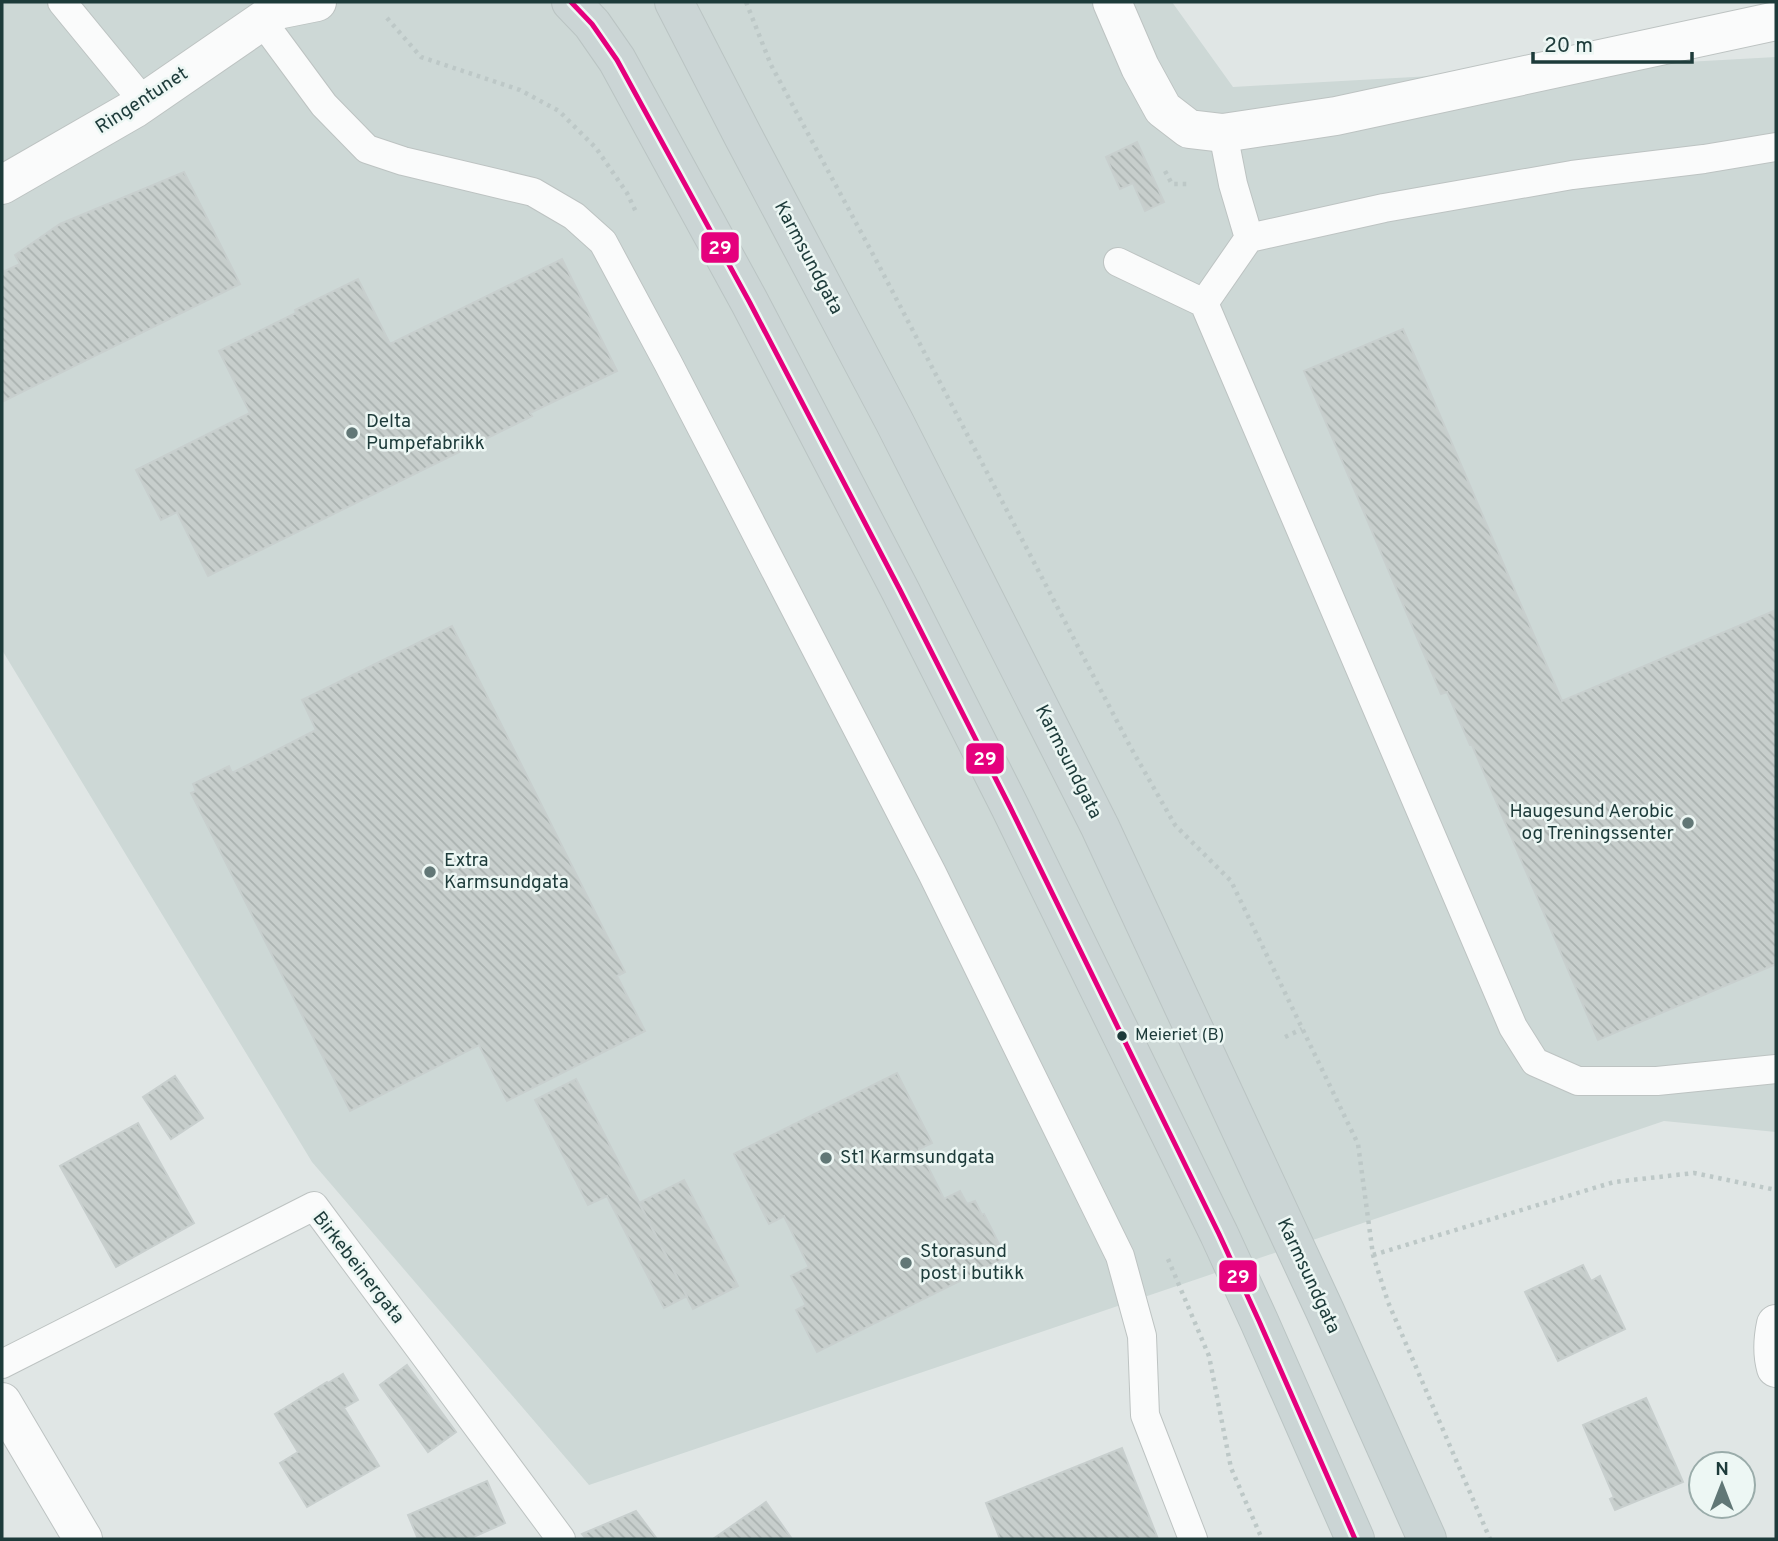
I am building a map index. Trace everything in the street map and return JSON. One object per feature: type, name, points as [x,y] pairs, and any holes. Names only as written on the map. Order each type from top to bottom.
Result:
[{"type":"main road","points":[[571,2],[592,24],[617,60],[750,303],[900,590],[1010,807],[1219,1234],[1355,1539]]},
{"type":"main road","name":"Karmsundgata","points":[[674,2],[894,421],[1100,827],[1325,1311],[1427,1539]]},
{"type":"street","name":"Ringentunet","points":[[2,185],[144,102],[274,11],[317,2]]},
{"type":"street","points":[[1112,2],[1140,67],[1163,109],[1189,129],[1223,133],[1336,116],[1776,21]]},
{"type":"street","points":[[1776,1324],[1773,1336],[1776,1368]]},
{"type":"street","points":[[2,1402],[83,1539]]},
{"type":"lane","points":[[62,2],[144,102]]},
{"type":"lane","points":[[274,11],[324,105],[367,149],[403,161],[533,192],[574,216],[603,242],[932,873],[1120,1256],[1142,1336],[1145,1415],[1193,1539]]},
{"type":"lane","points":[[1223,133],[1233,184],[1249,238]]},
{"type":"lane","points":[[1204,303],[1249,238],[1384,208],[1559,178],[1704,159],[1776,146]]},
{"type":"lane","points":[[1118,262],[1204,303],[1513,1027],[1535,1062],[1578,1081],[1657,1081],[1776,1069]]},
{"type":"lane","name":"Birkebeinergata","points":[[2,1364],[314,1206],[561,1539]]},
{"type":"path","points":[[746,2],[771,65],[1131,748],[1175,825],[1231,881],[1357,1144],[1373,1255],[1388,1302],[1490,1539]]},
{"type":"path","points":[[1285,1037],[1302,1028]]},
{"type":"path","points":[[1373,1255],[1614,1182],[1694,1173],[1776,1190]]},
{"type":"path","points":[[1175,1274],[1209,1356],[1231,1468],[1262,1539]]},
{"type":"shaded area","points":[[2,2],[1172,2],[1233,87],[1776,57],[1776,1132],[1664,1121],[589,1485],[312,1162],[2,650]]},
{"type":"building","points":[[1137,142],[1164,202],[1145,211],[1133,183],[1120,189],[1106,157]]},
{"type":"building","points":[[184,172],[240,284],[2,402],[2,268],[3,272],[20,264],[15,255],[60,224]]},
{"type":"building","name":"Delta Pumpefabrikk","points":[[562,259],[617,371],[530,413],[532,416],[208,576],[177,512],[161,520],[136,470],[250,413],[219,351],[358,279],[390,344]]},
{"type":"building","points":[[1403,329],[1562,701],[1776,610],[1776,964],[1598,1040],[1472,745],[1447,692],[1441,694],[1304,371]]},
{"type":"building","points":[[452,626],[625,972],[617,976],[645,1031],[507,1101],[479,1045],[350,1111],[191,793],[196,791],[193,784],[229,766],[232,773],[316,730],[302,700]]},
{"type":"building","points":[[897,1073],[932,1143],[919,1149],[944,1199],[960,1191],[967,1204],[975,1201],[1006,1258],[817,1352],[796,1310],[806,1305],[791,1276],[809,1267],[784,1216],[769,1224],[734,1154]]},
{"type":"building","points":[[175,1076],[203,1118],[171,1139],[143,1097]]},
{"type":"building","points":[[576,1079],[687,1296],[664,1308],[607,1196],[588,1205],[535,1100]]},
{"type":"building","points":[[138,1123],[194,1223],[116,1267],[60,1166]]},
{"type":"building","points":[[684,1180],[738,1286],[693,1309],[639,1203]]},
{"type":"building","points":[[1583,1265],[1591,1281],[1600,1276],[1625,1329],[1558,1361],[1525,1292]]},
{"type":"building","points":[[407,1365],[456,1432],[428,1452],[380,1385]]},
{"type":"building","points":[[343,1374],[358,1400],[344,1408],[379,1466],[307,1507],[280,1463],[298,1452],[275,1414]]},
{"type":"building","points":[[1646,1398],[1683,1482],[1615,1510],[1610,1499],[1614,1497],[1583,1425]]},
{"type":"building","points":[[1122,1448],[1158,1539],[1000,1539],[986,1503]]},
{"type":"building","points":[[487,1481],[505,1523],[469,1539],[418,1539],[408,1515]]},
{"type":"building","points":[[766,1502],[792,1539],[713,1539]]},
{"type":"building","points":[[636,1511],[657,1539],[586,1539],[582,1534]]},
{"type":"transit line","name":"29","points":[[571,2],[592,24],[617,60],[750,303],[900,590],[1010,807],[1219,1234],[1355,1539]]},
{"type":"place","name":"Delta Pumpefabrikk","points":[[352,433]]},
{"type":"place","name":"Haugesund Aerobic og Treningssenter","points":[[1688,823]]},
{"type":"place","name":"Extra Karmsundgata","points":[[430,872]]},
{"type":"place","name":"Meieriet (B)","points":[[1122,1036]]},
{"type":"place","name":"St1 Karmsundgata","points":[[826,1158]]},
{"type":"place","name":"Storasund post i butikk","points":[[906,1263]]}]
